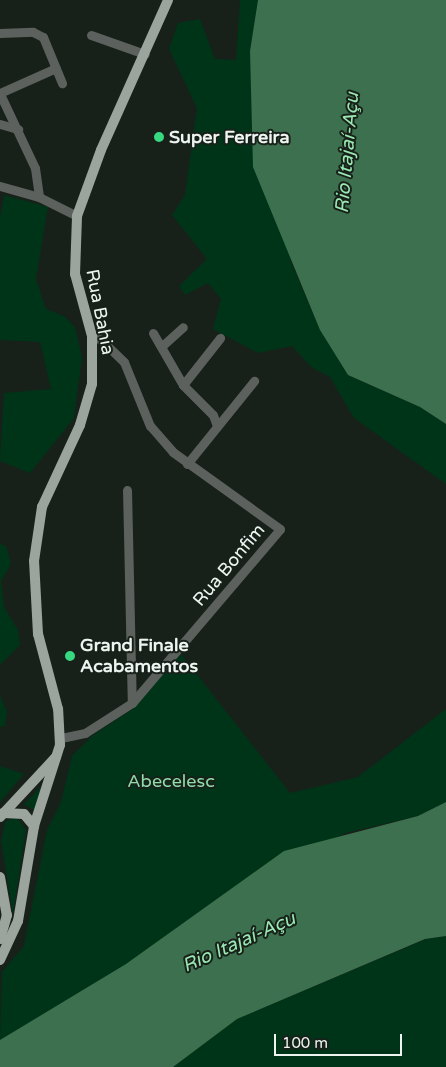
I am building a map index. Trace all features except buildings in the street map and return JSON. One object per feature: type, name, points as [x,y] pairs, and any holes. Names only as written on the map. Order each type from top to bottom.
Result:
[{"type":"main road","name":"Rua Bahia","points":[[0,960],[18,921],[34,826],[59,754],[61,738],[58,709],[38,634],[35,538],[42,507],[87,403],[94,368],[92,336],[75,274],[78,216],[98,157],[168,0]]},
{"type":"main road","points":[[2,815],[59,754]]},
{"type":"main road","points":[[2,815],[24,814],[34,826]]},
{"type":"main road","points":[[0,877],[7,915],[0,939]]},
{"type":"street","points":[[0,33],[33,32],[43,37],[62,83]]},
{"type":"street","points":[[90,35],[145,54]]},
{"type":"street","points":[[39,197],[35,168],[0,94],[56,68]]},
{"type":"street","points":[[0,124],[18,129]]},
{"type":"street","points":[[0,186],[39,197],[78,216]]},
{"type":"street","points":[[162,346],[183,327]]},
{"type":"street","points":[[154,333],[183,385],[213,415],[217,426]]},
{"type":"street","name":"Rua Bonfim","points":[[61,738],[86,733],[132,703],[280,529],[187,464],[150,426],[124,362],[92,336]]},
{"type":"street","points":[[183,385],[220,338]]},
{"type":"street","points":[[187,464],[254,380]]},
{"type":"street","points":[[127,490],[132,703]]},
{"type":"green space","points":[[240,0],[258,0],[250,51],[291,262],[320,330],[348,375],[420,407],[446,424],[446,484],[354,418],[330,377],[311,367],[292,346],[258,353],[213,329],[221,299],[208,283],[185,295],[179,286],[207,259],[172,215],[185,195],[197,108],[169,49],[178,23],[200,19],[215,59],[236,60]]},
{"type":"green space","points":[[4,195],[48,207],[36,279],[46,309],[64,316],[75,327],[82,357],[74,418],[30,473],[0,461],[4,393],[51,389],[40,342],[0,340],[0,220]]},
{"type":"green space","points":[[0,544],[6,546],[11,564],[1,581],[4,607],[18,630],[20,645],[0,665]]},
{"type":"green space","name":"Abecelesc","points":[[181,654],[290,793],[358,777],[446,709],[446,802],[418,816],[345,833],[0,1040],[2,972],[24,946],[47,830],[61,802],[72,756],[92,736],[134,708]]},
{"type":"green space","points":[[0,696],[7,712],[5,726],[0,727]]},
{"type":"green space","points":[[0,766],[24,774],[0,802]]},
{"type":"green space","points":[[46,782],[35,811],[24,804]]},
{"type":"green space","points":[[12,818],[18,819],[26,830],[13,914],[1,841],[5,822]]},
{"type":"green space","points":[[446,936],[446,1067],[173,1067],[237,1019],[426,939]]},
{"type":"water","name":"Rio Itajaí-Açu","points":[[258,0],[446,0],[446,424],[420,407],[348,375],[320,330],[253,167],[250,51]]},
{"type":"water","name":"Rio Itajaí-Açu","points":[[446,802],[446,936],[425,939],[237,1019],[173,1067],[0,1067],[0,1040],[126,964],[284,851],[418,816]]},
{"type":"place","name":"Super Ferreira","points":[[159,137]]},
{"type":"place","name":"Grand Finale Acabamentos","points":[[70,656]]}]
